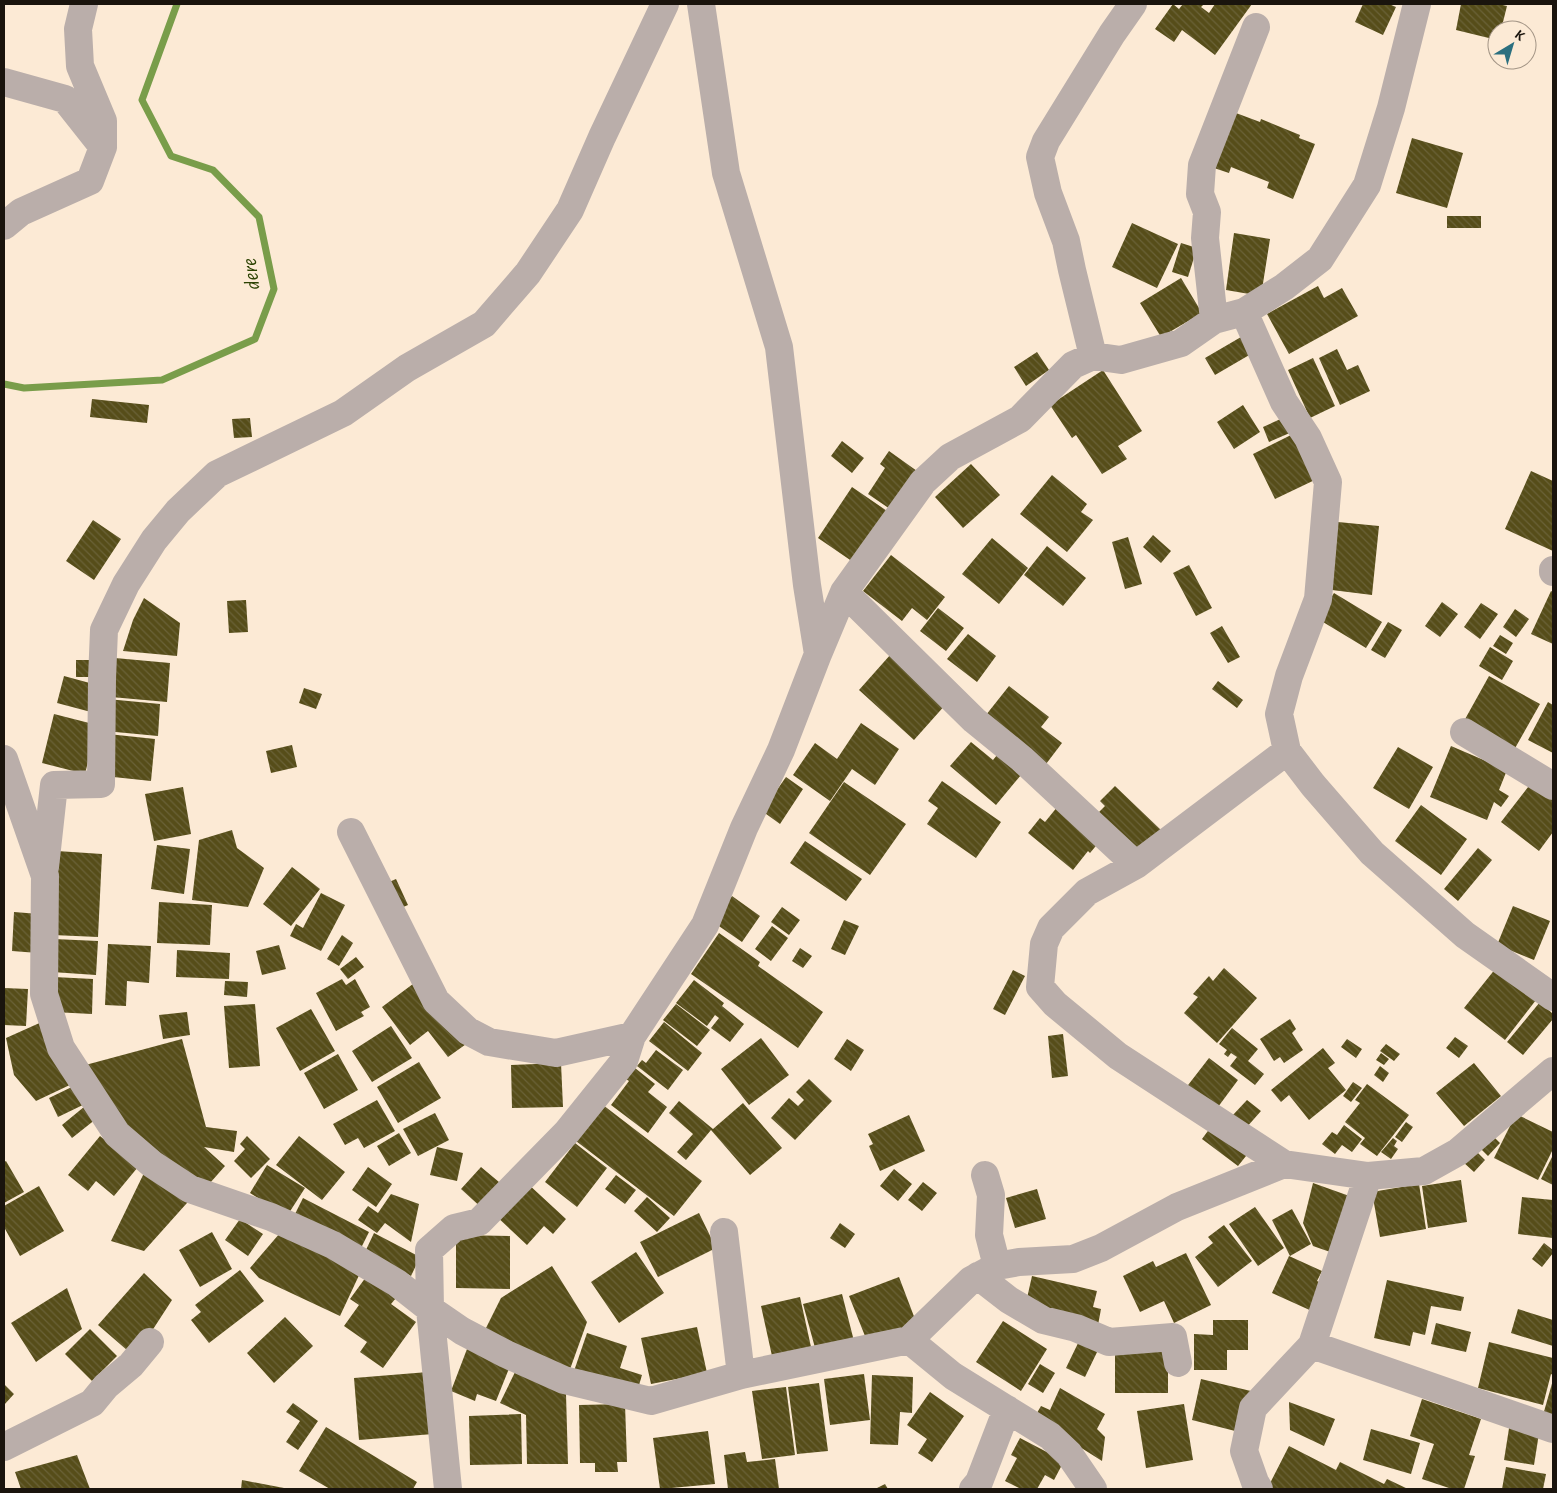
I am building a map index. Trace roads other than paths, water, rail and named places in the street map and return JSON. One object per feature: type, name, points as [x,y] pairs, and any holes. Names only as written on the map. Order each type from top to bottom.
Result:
[{"type":"street","points":[[4,226],[21,212],[90,181],[103,146],[103,121],[80,66],[78,29],[84,4]]},
{"type":"street","points":[[665,4],[570,210],[528,273],[484,324],[407,368],[343,413],[217,474],[178,511],[154,540],[126,584],[104,630],[101,784],[54,785],[44,876],[44,994],[62,1048],[117,1134],[152,1164],[190,1188],[270,1217],[333,1245],[398,1283],[430,1309],[462,1331],[506,1354],[564,1380],[651,1401],[741,1375],[909,1340],[971,1280],[987,1271],[1019,1262],[1073,1259],[1100,1248],[1177,1207],[1284,1164]]},
{"type":"street","points":[[701,4],[726,173],[779,347],[806,575],[818,654]]},
{"type":"street","points":[[1093,356],[1066,240],[1048,192],[1040,157],[1046,141],[1112,34],[1133,4]]},
{"type":"street","points":[[448,1489],[430,1309],[429,1250],[454,1228],[479,1222],[567,1132],[624,1061],[632,1036],[706,925],[744,828],[781,750],[844,592],[923,482],[950,457],[1020,419],[1073,365],[1093,356],[1122,360],[1181,343],[1214,320],[1244,312],[1284,287],[1320,259],[1367,184],[1391,108],[1417,4]]},
{"type":"street","points":[[1214,320],[1205,238],[1207,212],[1200,194],[1202,165],[1256,27]]},
{"type":"street","points":[[4,82],[66,99],[103,146]]},
{"type":"street","points":[[1244,312],[1284,402],[1308,438],[1328,482],[1318,599],[1289,676],[1278,714],[1288,751],[1313,785],[1372,853],[1465,935],[1553,997]]},
{"type":"street","points":[[844,592],[974,720],[1022,759],[1136,865]]},
{"type":"street","points":[[1464,732],[1553,786]]},
{"type":"street","points":[[1288,751],[1136,865],[1087,892],[1050,928],[1044,944],[1040,987],[1054,1004],[1118,1056],[1284,1164],[1368,1176],[1424,1170],[1458,1152],[1553,1071]]},
{"type":"street","points":[[4,759],[44,876]]},
{"type":"street","points":[[351,832],[436,1001],[468,1031],[490,1042],[556,1053],[632,1036]]},
{"type":"street","points":[[985,1175],[991,1195],[987,1271],[1009,1300],[1043,1320],[1076,1328],[1109,1342],[1173,1337],[1178,1363]]},
{"type":"street","points":[[1259,1489],[1244,1450],[1253,1408],[1312,1345],[1368,1176]]},
{"type":"street","points":[[724,1232],[741,1375]]},
{"type":"street","points":[[909,1340],[953,1376],[1050,1436],[1069,1454],[1093,1489]]},
{"type":"street","points":[[4,1447],[92,1402],[106,1386],[131,1365],[150,1342]]},
{"type":"street","points":[[1312,1345],[1553,1429]]},
{"type":"street","points":[[972,1489],[979,1482],[1007,1409]]},
{"type":"waterway","name":"dere","points":[[4,384],[24,388],[162,380],[255,339],[274,289],[259,217],[213,170],[171,156],[142,100],[177,4]]}]
